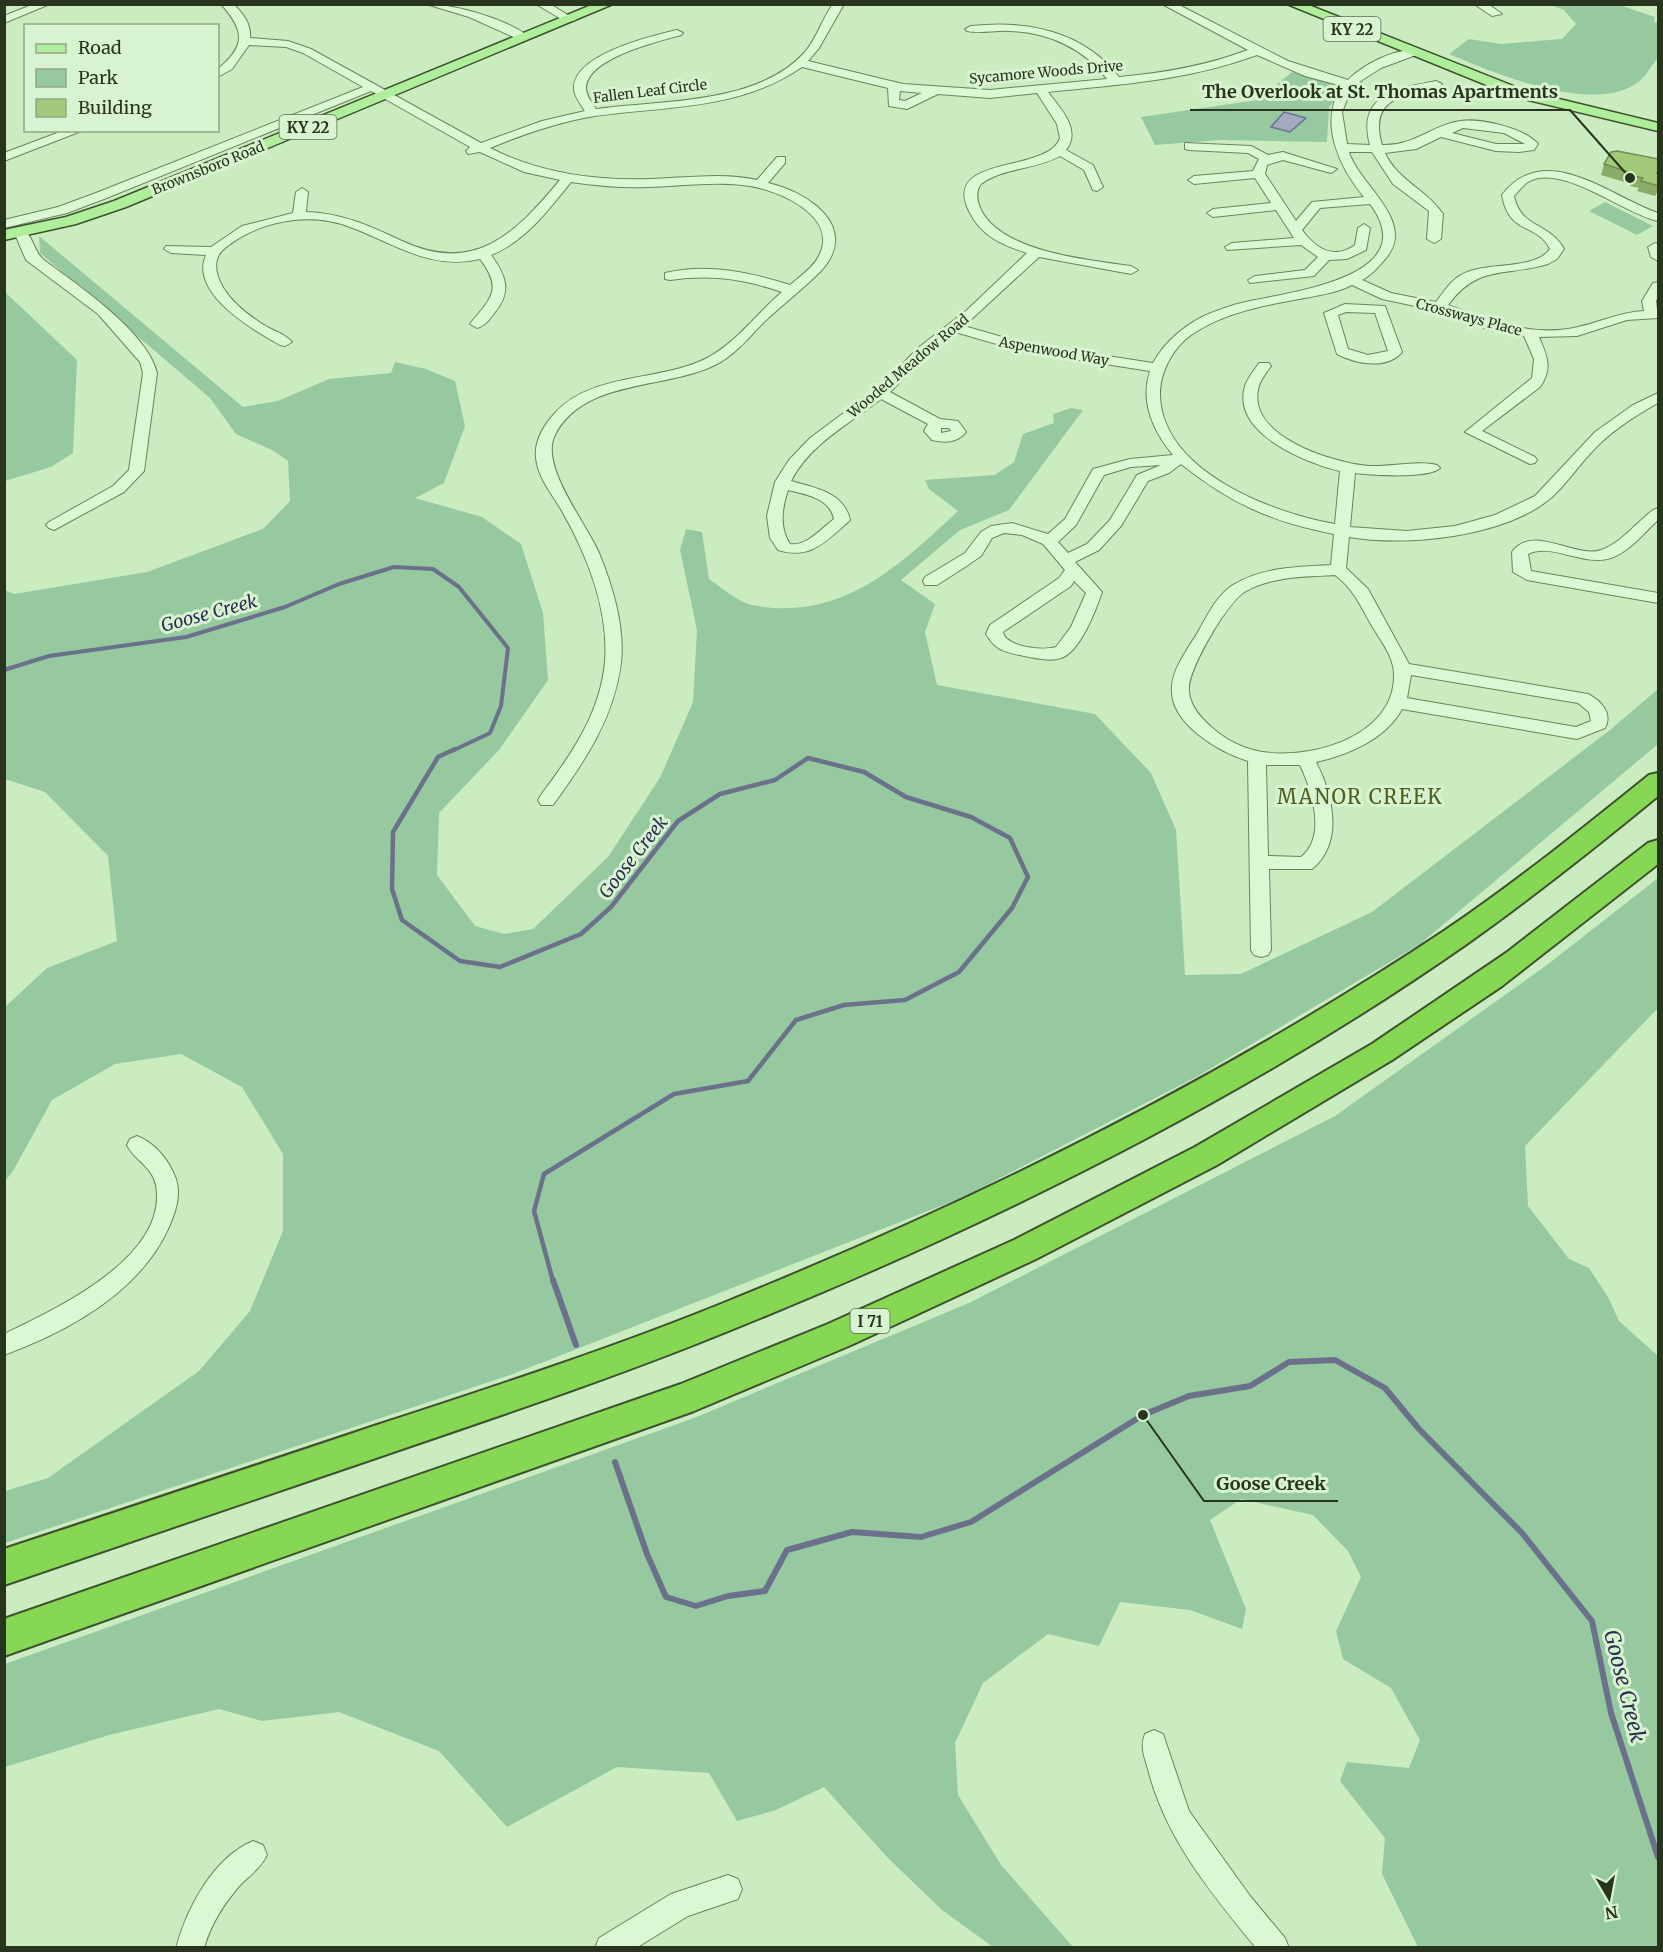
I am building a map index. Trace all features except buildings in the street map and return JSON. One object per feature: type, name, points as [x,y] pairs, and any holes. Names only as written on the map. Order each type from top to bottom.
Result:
[{"type":"highway","points":[[4,1567],[602,1363],[779,1295],[1010,1191],[1199,1094],[1406,970],[1539,878],[1659,782]]},
{"type":"highway","name":"I 71","points":[[4,1638],[638,1415],[835,1337],[980,1270],[1161,1179],[1327,1085],[1466,996],[1578,915],[1659,850]]},
{"type":"main road","name":"Brownsboro Road","points":[[12,234],[104,210],[376,94],[510,44],[607,4]]},
{"type":"main road","name":"KY 22","points":[[1293,4],[1412,53],[1521,94],[1659,127]]},
{"type":"street","points":[[4,20],[45,4]]},
{"type":"street","points":[[219,73],[231,63],[242,45],[246,30],[243,20],[226,4]]},
{"type":"street","points":[[431,4],[473,15],[524,38]]},
{"type":"street","points":[[541,4],[570,20]]},
{"type":"street","name":"Fallen Leaf Circle","points":[[467,153],[536,126],[592,113],[675,105],[723,97],[765,83],[801,63],[818,43],[830,15],[839,4]]},
{"type":"street","points":[[1167,4],[1256,51],[1355,85],[1404,62],[1412,53]]},
{"type":"street","points":[[1479,4],[1496,14]]},
{"type":"street","points":[[455,12],[461,20],[510,44]]},
{"type":"street","points":[[971,29],[1012,27],[1063,39],[1100,60],[1116,82]]},
{"type":"street","points":[[592,113],[579,88],[588,70],[610,56],[677,33]]},
{"type":"street","points":[[242,45],[293,46],[345,72],[467,153],[507,171],[565,181],[632,188],[711,180],[759,185],[804,203],[821,217],[827,228],[830,240],[823,261],[739,341],[711,361],[668,378],[615,388],[590,397],[563,414],[549,432],[543,448],[544,464],[572,515],[605,591],[612,620],[615,650],[614,670],[600,720],[582,753],[547,800]]},
{"type":"street","points":[[242,45],[281,52],[309,67]]},
{"type":"street","points":[[281,52],[293,46]]},
{"type":"street","name":"Sycamore Woods Drive","points":[[801,63],[894,86],[892,103],[907,105],[933,92],[990,94],[1041,90],[1196,71],[1256,51]]},
{"type":"street","points":[[345,72],[334,81],[356,93]]},
{"type":"street","points":[[1434,239],[1437,214],[1390,173],[1377,149],[1373,134],[1374,117],[1381,103],[1400,92],[1436,84]]},
{"type":"street","points":[[1355,85],[1339,124],[1342,148],[1350,170],[1389,225],[1388,241],[1373,266],[1352,280],[1319,292],[1250,303],[1212,317],[1177,341],[1157,368],[1154,378],[1155,412],[1162,432],[1179,460],[1215,485],[1284,518],[1343,531],[1397,535],[1432,533],[1484,524],[1516,512],[1558,485],[1593,442],[1623,417],[1659,397]]},
{"type":"street","points":[[1041,90],[1067,132],[1064,145],[1058,152],[1040,160],[987,175],[976,182],[970,192],[971,202],[985,228],[1008,242],[1038,251],[1131,270]]},
{"type":"street","points":[[4,224],[62,210],[100,196],[356,93],[376,94],[480,147],[528,169],[565,181]]},
{"type":"street","points":[[1342,148],[1377,149],[1412,146],[1438,133],[1462,124],[1479,125],[1523,136],[1532,144],[1520,150],[1508,149],[1438,133]]},
{"type":"street","points":[[4,157],[73,132]]},
{"type":"street","points":[[1189,146],[1251,150],[1267,159]]},
{"type":"street","points":[[1058,152],[1088,166],[1095,177],[1097,187]]},
{"type":"street","points":[[1331,169],[1283,156],[1260,162],[1259,174],[1298,236],[1312,251],[1344,256],[1356,252],[1361,247],[1364,228]]},
{"type":"street","points":[[759,185],[781,160]]},
{"type":"street","points":[[1194,180],[1259,174]]},
{"type":"street","points":[[1439,307],[1466,278],[1485,271],[1545,261],[1556,254],[1555,244],[1551,239],[1522,224],[1508,208],[1508,195],[1526,178],[1550,174],[1571,177],[1630,207],[1659,217]]},
{"type":"street","points":[[171,249],[214,251],[244,230],[264,223],[299,217],[348,222],[411,252],[430,257],[456,258],[483,254],[511,239],[565,181]]},
{"type":"street","points":[[299,217],[302,192]]},
{"type":"street","points":[[1298,236],[1316,205],[1373,200]]},
{"type":"street","points":[[1213,213],[1280,206]]},
{"type":"street","points":[[12,234],[31,257],[103,311],[140,351],[150,369],[136,471],[116,493],[75,510],[54,525]]},
{"type":"street","points":[[1232,247],[1298,236]]},
{"type":"street","points":[[214,251],[209,270],[224,298],[246,319],[285,342]]},
{"type":"street","name":"Wooded Meadow Road","points":[[783,484],[831,500],[842,512],[842,520],[811,545],[795,549],[784,547],[778,540],[776,532],[777,497],[783,484],[793,464],[813,441],[880,393],[927,347],[953,327],[1038,251]]},
{"type":"street","points":[[477,324],[498,302],[500,296],[498,273],[483,254]]},
{"type":"street","points":[[1255,280],[1309,273],[1327,255]]},
{"type":"street","points":[[670,276],[711,271],[734,273],[790,290]]},
{"type":"street","name":"Crossways Place","points":[[1352,280],[1384,302],[1439,307],[1495,327],[1530,333],[1578,332],[1625,316],[1655,314]]},
{"type":"street","points":[[1655,314],[1649,301],[1659,286]]},
{"type":"street","points":[[1384,302],[1395,352],[1385,358],[1357,358],[1342,351],[1331,313],[1345,308],[1384,302]]},
{"type":"street","name":"Aspenwood Way","points":[[953,327],[1021,348],[1157,368]]},
{"type":"street","points":[[1530,333],[1544,367],[1542,375],[1535,384],[1472,432],[1530,460]]},
{"type":"street","points":[[1264,366],[1251,384],[1250,394],[1254,414],[1270,434],[1296,451],[1348,468],[1393,471],[1431,468]]},
{"type":"street","points":[[880,393],[937,423]]},
{"type":"street","points":[[1641,407],[1659,414]]},
{"type":"street","points":[[1049,541],[1071,522],[1098,472],[1125,464],[1179,460]]},
{"type":"street","points":[[931,581],[974,554],[988,534],[996,530],[1004,528],[1035,533],[1049,541],[1069,565],[1094,592],[1089,607],[1067,649],[1058,654],[1006,647],[994,634],[996,628],[1065,582],[1069,565],[1093,547],[1116,524],[1142,478],[1164,470],[1179,460]]},
{"type":"street","points":[[1125,464],[1129,471],[1142,478]]},
{"type":"street","points":[[1338,570],[1348,468]]},
{"type":"street","points":[[1659,513],[1607,554],[1590,554],[1534,546],[1520,552],[1521,572],[1539,579],[1659,598]]},
{"type":"street","points":[[1338,570],[1348,576],[1359,588],[1402,668],[1400,703],[1377,728],[1366,735],[1348,744],[1305,758],[1284,760],[1257,757],[1232,749],[1200,727],[1182,698],[1181,675],[1229,596],[1243,586],[1271,575],[1338,570]]},
{"type":"street","points":[[1400,703],[1577,733],[1599,724],[1600,715],[1597,708],[1582,698],[1402,668]]},
{"type":"street","points":[[1257,757],[1261,950]]},
{"type":"street","points":[[1259,862],[1305,864],[1318,853],[1323,834],[1320,798],[1315,775],[1305,758]]},
{"type":"street","points":[[4,1344],[97,1295],[128,1272],[153,1242],[166,1209],[168,1189],[165,1172],[137,1145]]},
{"type":"street","points":[[1154,1743],[1167,1793],[1179,1821],[1239,1906],[1275,1947]]},
{"type":"street","points":[[190,1947],[210,1903],[238,1867],[253,1855]]},
{"type":"street","points":[[609,1947],[681,1904],[728,1889]]},
{"type":"green space","points":[[1552,5],[1619,5],[1655,17],[1654,22],[1658,23],[1659,35],[1657,58],[1649,70],[1632,86],[1609,93],[1582,94],[1553,90],[1523,82],[1449,54],[1469,39],[1501,44],[1562,39],[1576,24],[1564,10]]},
{"type":"green space","points":[[1292,72],[1342,87],[1329,108],[1327,142],[1221,140],[1155,145],[1141,117],[1258,100]]},
{"type":"green space","points":[[1605,202],[1653,226],[1637,235],[1589,211]]},
{"type":"green space","points":[[39,236],[243,407],[278,401],[329,379],[391,373],[395,362],[426,369],[455,381],[465,426],[444,483],[415,498],[482,517],[521,544],[543,613],[548,680],[499,750],[439,813],[437,875],[475,926],[504,934],[533,929],[608,857],[661,776],[693,702],[697,630],[680,550],[686,529],[702,532],[709,579],[735,598],[752,605],[784,608],[813,605],[840,597],[890,570],[958,511],[929,489],[925,480],[995,475],[1014,462],[1023,434],[1054,423],[1053,414],[1071,408],[1083,410],[1009,510],[960,530],[901,580],[935,604],[925,632],[937,685],[1095,714],[1151,773],[1176,830],[1185,975],[1241,974],[1372,912],[1610,730],[1658,689],[1658,744],[1420,944],[1198,1076],[961,1198],[513,1374],[5,1543],[5,1491],[48,1478],[199,1371],[250,1311],[283,1231],[283,1154],[242,1087],[181,1054],[115,1064],[52,1100],[13,1171],[5,1181],[5,1007],[47,968],[117,941],[108,856],[45,792],[5,779],[5,590],[14,594],[147,572],[263,529],[290,501],[288,461],[272,450],[236,434],[210,398],[40,253]]},
{"type":"green space","points":[[5,292],[77,360],[73,453],[51,467],[5,481]]},
{"type":"green space","points":[[1658,878],[1658,1008],[1525,1146],[1528,1206],[1569,1259],[1589,1268],[1608,1297],[1619,1321],[1658,1356],[1658,1947],[1418,1947],[1382,1874],[1385,1838],[1340,1781],[1347,1762],[1409,1768],[1420,1740],[1391,1688],[1343,1659],[1336,1631],[1361,1577],[1348,1551],[1313,1515],[1241,1499],[1210,1520],[1246,1609],[1242,1629],[1190,1610],[1120,1602],[1099,1646],[1048,1634],[983,1683],[955,1743],[958,1795],[1001,1865],[1073,1947],[993,1947],[942,1910],[887,1857],[824,1787],[776,1810],[737,1821],[709,1773],[617,1767],[507,1827],[439,1751],[339,1712],[262,1721],[219,1709],[109,1735],[5,1767],[5,1664],[694,1418],[969,1303],[1335,1116],[1547,965]]},
{"type":"water","points":[[1284,112],[1306,118],[1290,132],[1271,127]]},
{"type":"waterway","name":"Goose Creek","points":[[4,670],[49,656],[186,637],[285,607],[339,584],[394,567],[433,569],[459,587],[508,648],[501,706],[490,733],[452,751]]},
{"type":"waterway","name":"Goose Creek","points":[[455,749],[438,757],[393,832],[392,889],[402,920],[460,961],[500,967],[581,934],[611,907],[678,821],[720,794],[775,780],[808,758],[864,772],[906,797],[971,817],[1010,838],[1028,877],[1012,908],[959,972],[905,1000],[844,1005],[796,1020],[748,1081],[674,1094],[544,1174],[534,1211],[553,1281]]},
{"type":"waterway","name":"Goose Creek","points":[[553,1280],[576,1345]]},
{"type":"waterway","name":"Goose Creek","points":[[615,1462],[647,1554],[666,1597],[696,1606],[728,1596],[765,1591],[787,1550],[852,1532],[921,1537],[971,1522],[1143,1415],[1189,1396],[1250,1386],[1289,1362],[1335,1360],[1385,1388],[1419,1429],[1522,1533],[1592,1621],[1611,1713],[1658,1857]]},
{"type":"place","name":"The Overlook at St. Thomas Apartments","points":[[1630,178]]},
{"type":"place","name":"Goose Creek","points":[[1143,1415]]},
{"type":"district","name":"MANOR CREEK","points":[[1360,796]]}]
